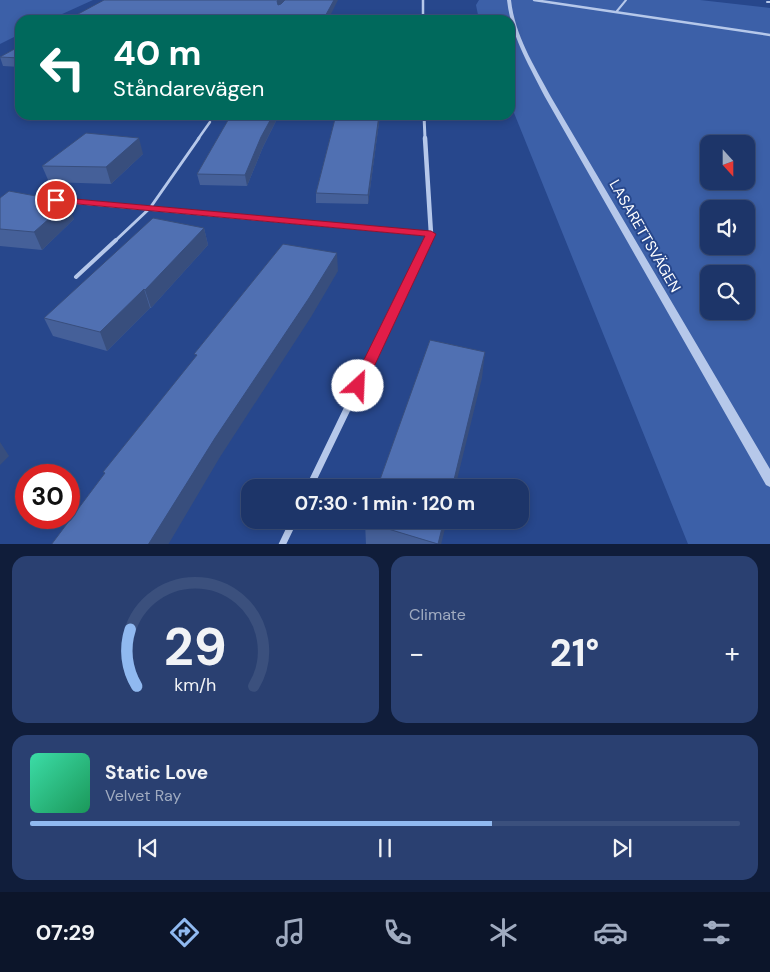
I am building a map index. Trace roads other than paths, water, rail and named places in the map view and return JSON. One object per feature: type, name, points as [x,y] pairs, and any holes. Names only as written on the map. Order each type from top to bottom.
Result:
[{"type":"street","points":[[422,15],[423,0]]},
{"type":"street","name":"LASARETTSVÄGEN","points":[[509,0],[510,15]]},
{"type":"street","points":[[534,0],[770,35]]},
{"type":"street","name":"LASARETTSVÄGEN","points":[[515,31],[548,97],[770,481]]},
{"type":"street","points":[[314,479],[431,234],[424,120]]},
{"type":"street","points":[[38,198],[431,234]]},
{"type":"street","points":[[282,544],[290,529]]},
{"type":"lane","points":[[617,11],[626,0]]},
{"type":"lane","points":[[76,278],[150,208],[210,122]]}]
